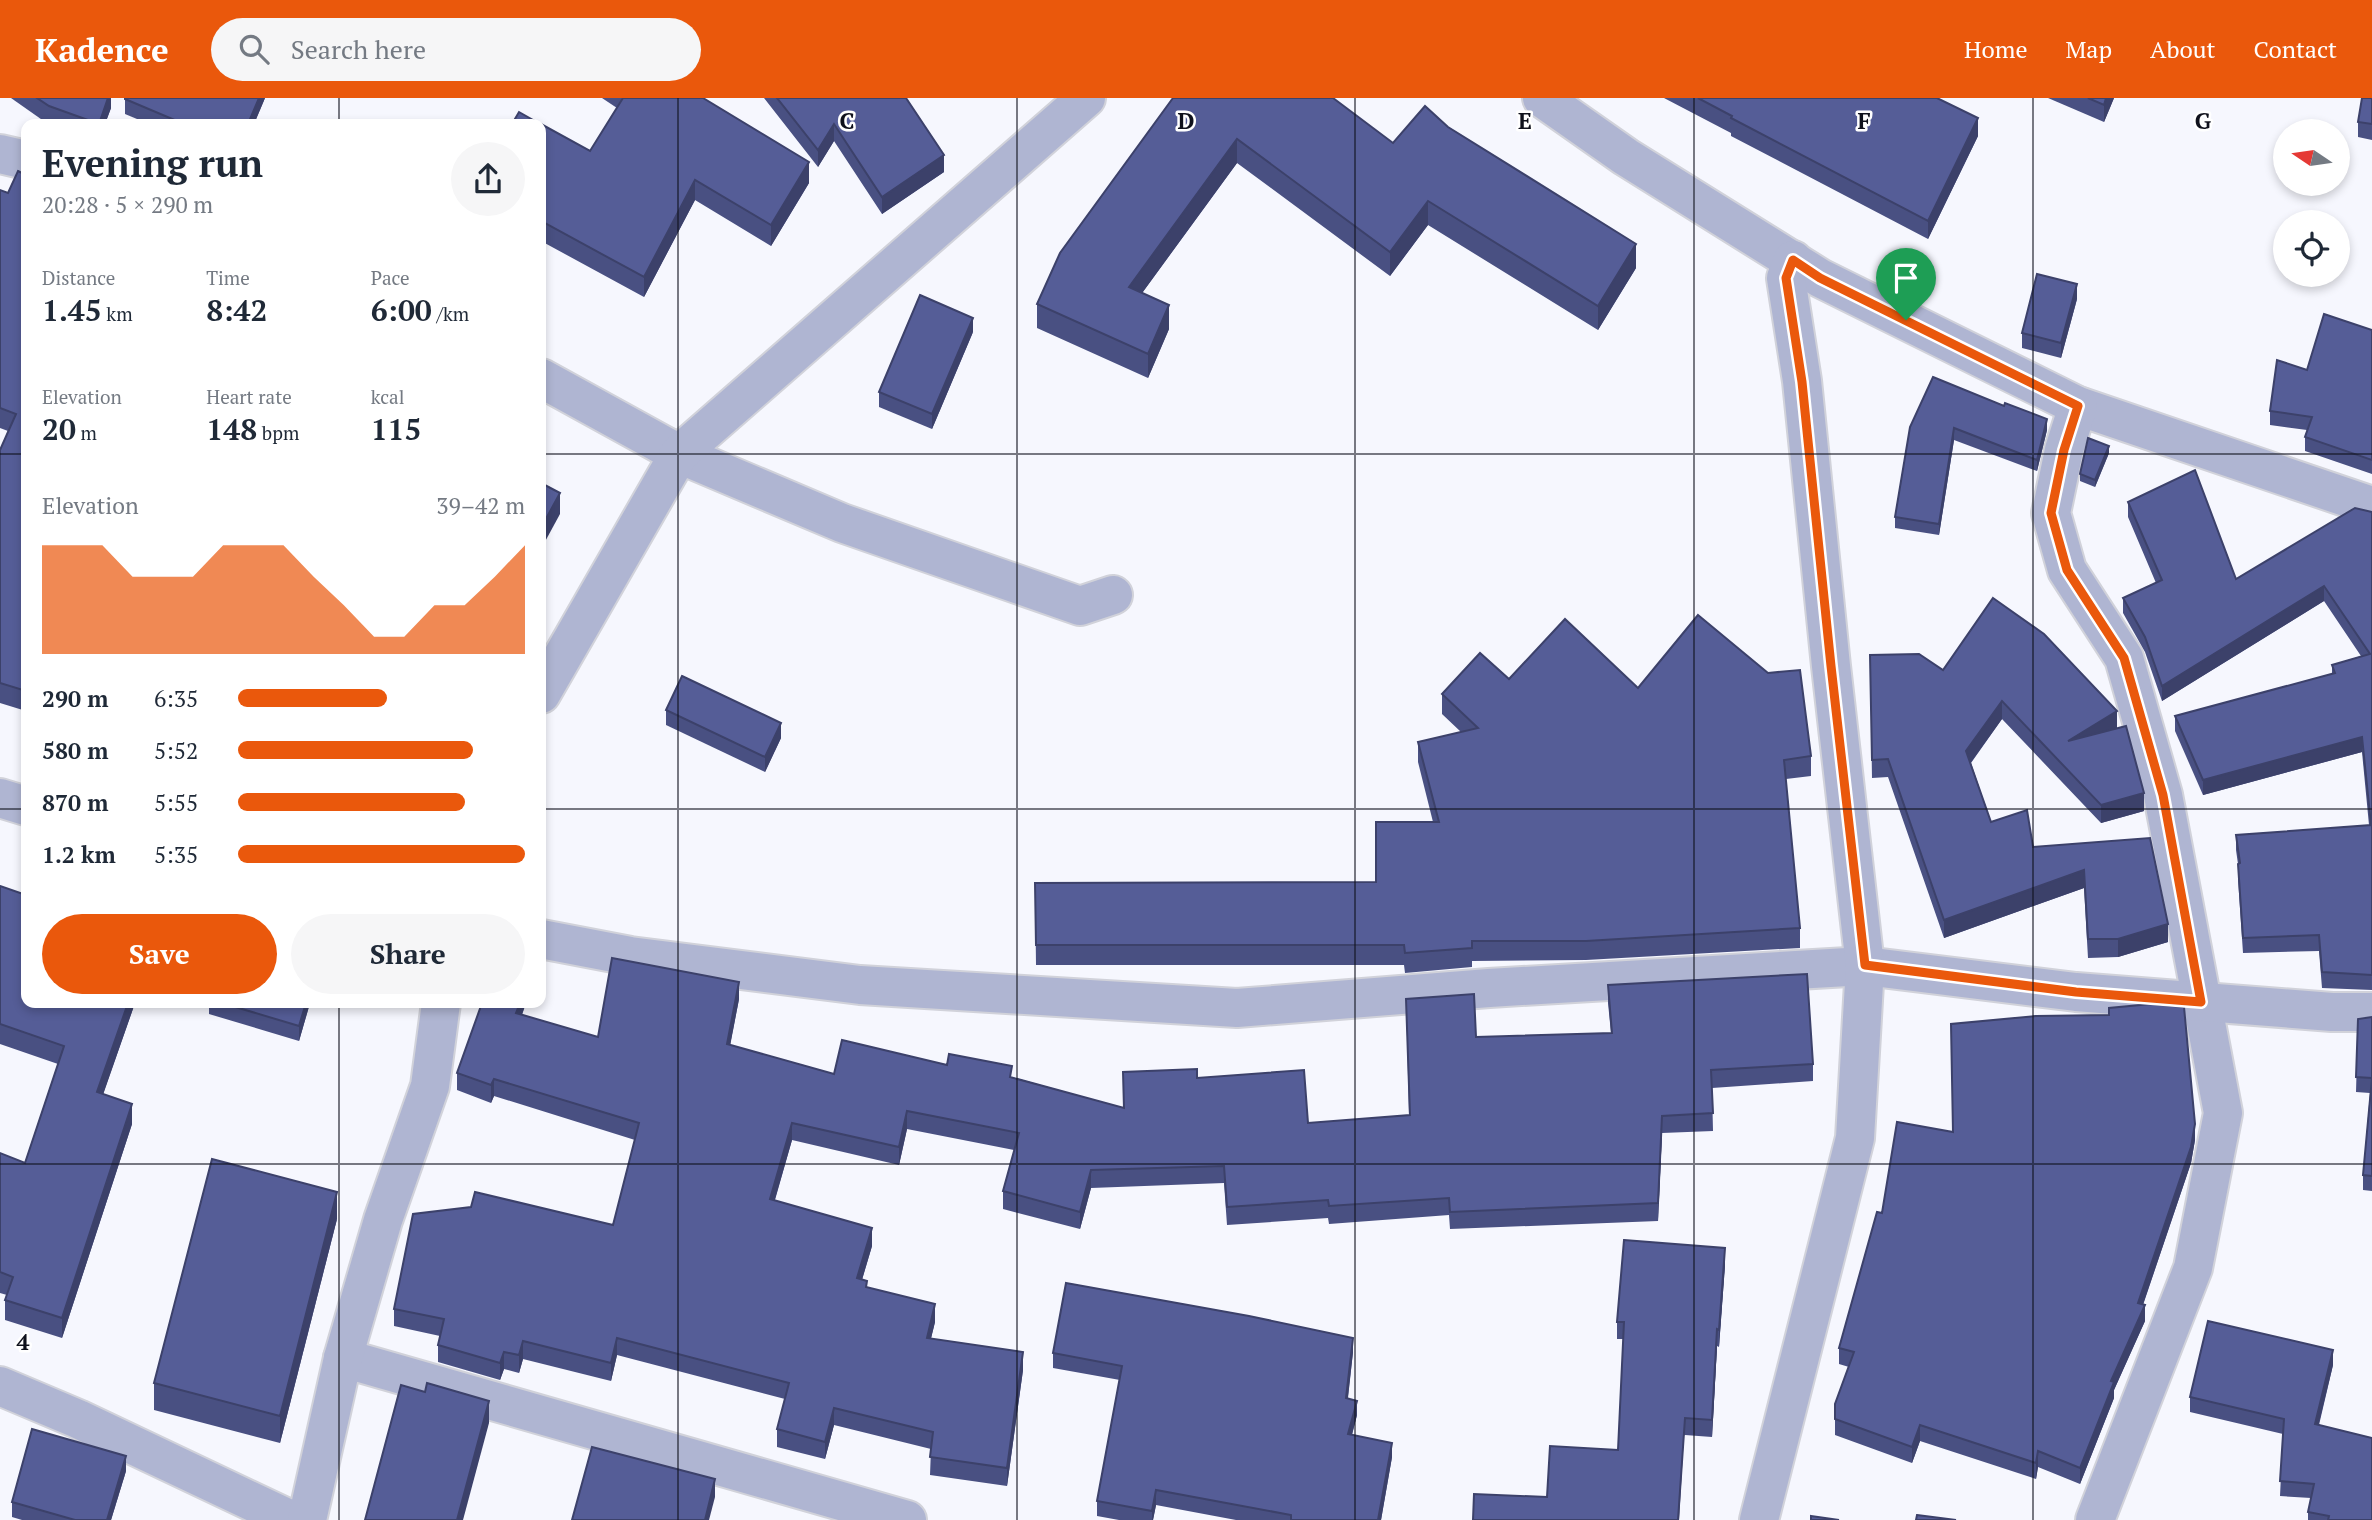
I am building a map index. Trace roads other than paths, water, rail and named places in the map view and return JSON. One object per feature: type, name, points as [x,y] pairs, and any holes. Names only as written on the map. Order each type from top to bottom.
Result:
[{"type":"street","points":[[546,685],[679,454],[1086,98]]},
{"type":"street","points":[[1542,98],[1626,157],[1820,278],[2078,406],[2372,506]]},
{"type":"street","points":[[0,154],[21,159]]},
{"type":"street","points":[[1759,1520],[1855,1138],[1865,965],[1802,382],[1786,278],[1793,260]]},
{"type":"street","points":[[546,381],[679,454],[842,523],[1080,606],[1113,595]]},
{"type":"street","points":[[2078,406],[2064,450],[2051,513],[2067,570],[2124,658],[2163,795],[2223,1113],[2193,1268],[2095,1520]]},
{"type":"street","points":[[0,798],[21,804]]},
{"type":"street","points":[[546,941],[629,956],[860,985],[1237,1007],[1489,988],[1865,965],[2076,992],[2332,1012],[2372,1012]]},
{"type":"street","points":[[307,1520],[343,1358],[383,1220],[430,1086],[440,1008]]},
{"type":"street","points":[[343,1358],[907,1520]]},
{"type":"street","points":[[0,1386],[78,1419],[290,1520]]}]
